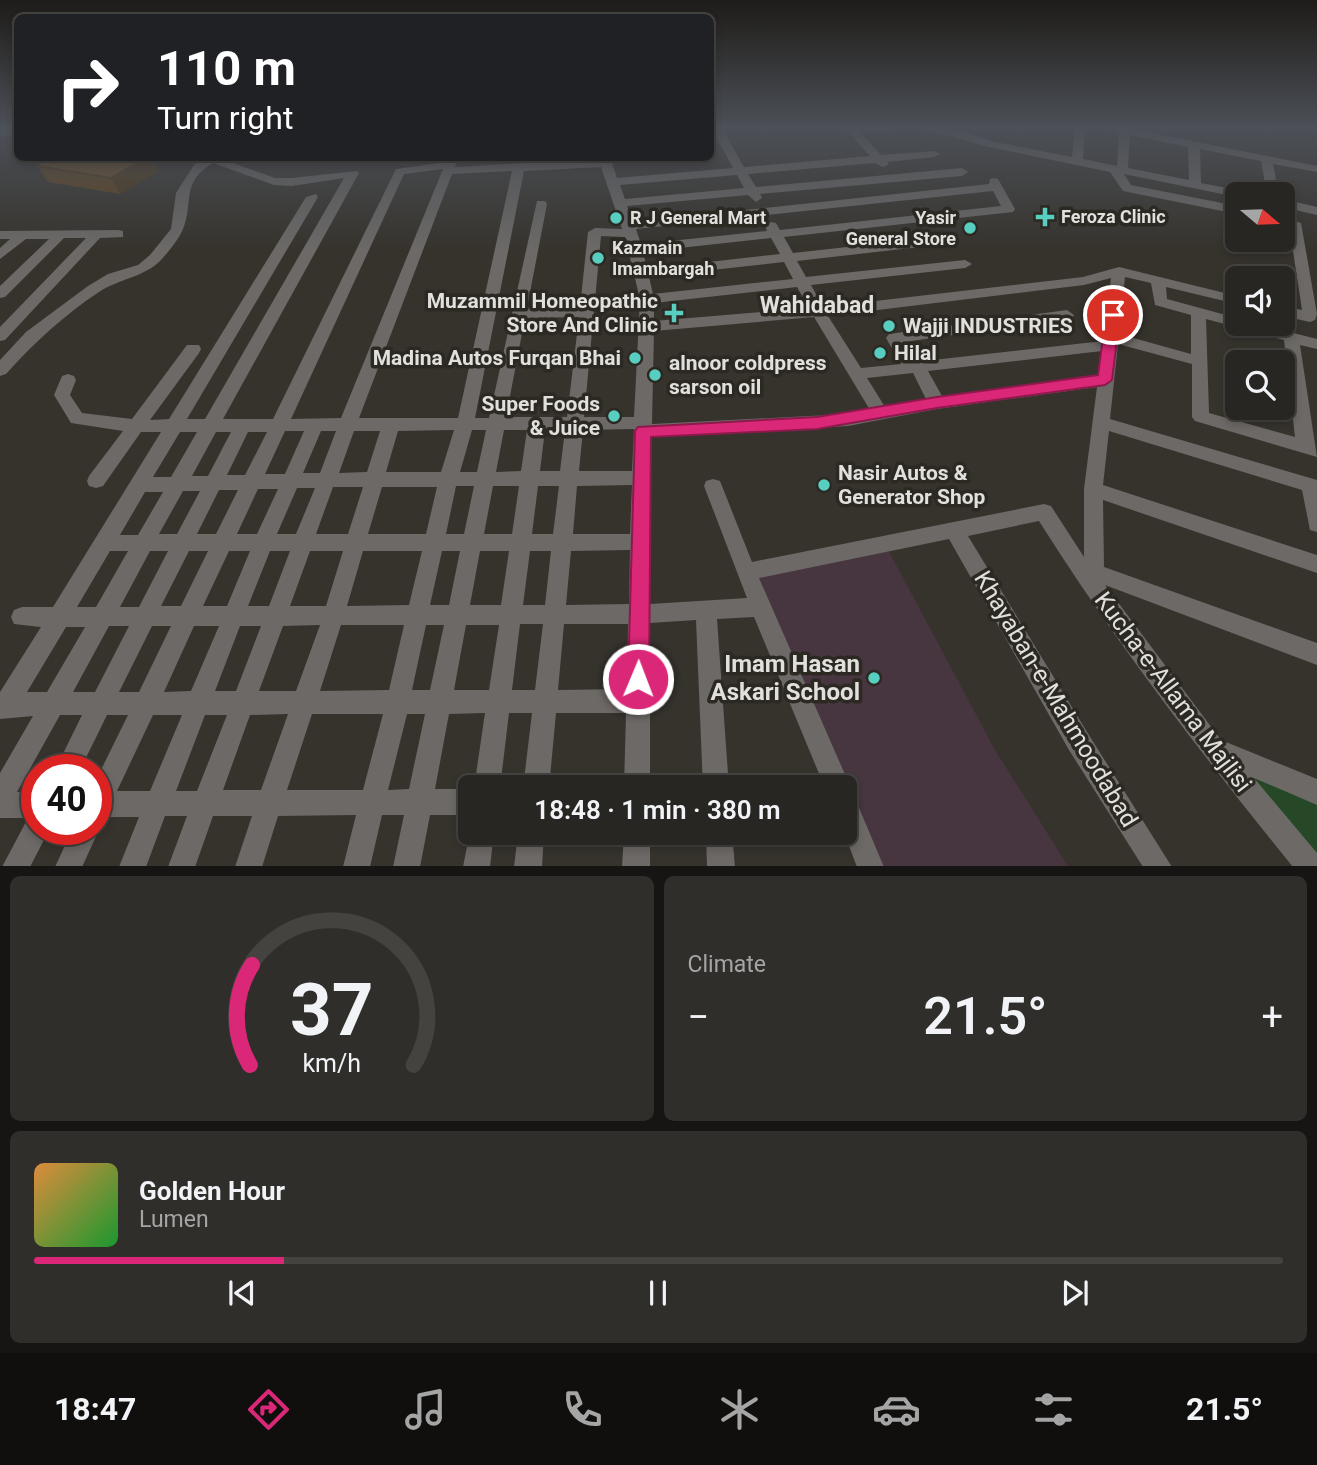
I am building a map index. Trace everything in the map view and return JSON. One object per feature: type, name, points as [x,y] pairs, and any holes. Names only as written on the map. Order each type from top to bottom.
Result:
[{"type":"street","points":[[0,370],[31,335],[93,289],[113,277],[143,268],[155,258],[177,229],[182,192],[197,168]]},
{"type":"street","points":[[0,798],[353,173],[292,182],[274,181],[240,168]]},
{"type":"street","points":[[112,774],[400,171],[418,168]]},
{"type":"street","points":[[181,866],[348,424],[448,168]]},
{"type":"street","points":[[356,866],[374,803],[448,480],[464,424],[519,168]]},
{"type":"street","points":[[609,168],[631,236],[647,299],[641,478],[637,775]]},
{"type":"street","points":[[613,182],[757,168]]},
{"type":"street","points":[[647,299],[965,264],[886,168]]},
{"type":"street","points":[[1111,168],[1225,191]]},
{"type":"street","points":[[1195,168],[1195,185]]},
{"type":"street","points":[[738,170],[818,312],[881,414]]},
{"type":"street","points":[[1118,170],[1126,188],[1225,208]]},
{"type":"street","points":[[620,203],[962,172]]},
{"type":"street","points":[[537,775],[595,232],[631,236],[775,234],[1009,209],[995,184],[764,212],[631,236]]},
{"type":"street","points":[[3,708],[313,197]]},
{"type":"street","points":[[406,866],[541,204]]},
{"type":"street","points":[[1295,206],[1317,211]]},
{"type":"street","points":[[1295,223],[1310,317],[1295,314]]},
{"type":"street","points":[[0,336],[97,234]]},
{"type":"street","points":[[0,235],[118,234]]},
{"type":"street","points":[[0,255],[22,235]]},
{"type":"street","points":[[0,294],[60,235]]},
{"type":"street","points":[[641,274],[946,240]]},
{"type":"street","points":[[1119,271],[1099,422],[1086,570],[1317,653]]},
{"type":"street","points":[[646,327],[818,312],[1084,281],[1119,271],[1225,297]]},
{"type":"street","points":[[1158,281],[1160,302],[1225,319]]},
{"type":"street","points":[[519,313],[587,312]]},
{"type":"street","points":[[1198,312],[1201,417],[1311,449],[1291,337]]},
{"type":"street","points":[[937,402],[894,338],[1067,315]]},
{"type":"street","points":[[1287,336],[1317,344]]},
{"type":"street","points":[[858,374],[1110,341],[1199,361]]},
{"type":"street","points":[[96,481],[193,349]]},
{"type":"street","points":[[68,380],[62,395],[77,419],[137,426],[575,423],[643,427],[817,423],[881,414],[937,402],[1105,380]]},
{"type":"street","points":[[1099,422],[1314,486],[1317,524]]},
{"type":"street","points":[[489,775],[537,423]]},
{"type":"street","points":[[132,866],[236,616],[263,543],[293,481],[316,424]]},
{"type":"street","points":[[248,866],[334,615],[391,424]]},
{"type":"street","points":[[75,754],[243,425]]},
{"type":"street","points":[[138,485],[327,480],[641,478]]},
{"type":"street","points":[[713,486],[746,572],[832,775]]},
{"type":"street","points":[[1093,489],[1317,564]]},
{"type":"street","name":"Kucha-e-Allama Majlisi","points":[[954,530],[1044,512],[1213,749],[1311,866]]},
{"type":"street","points":[[746,572],[954,530]]},
{"type":"street","name":"Khayaban-e-Mahmoodabad","points":[[954,530],[1078,741],[1159,866]]},
{"type":"street","points":[[102,543],[640,542]]},
{"type":"street","points":[[22,617],[639,614],[761,607]]},
{"type":"street","points":[[706,610],[715,775]]},
{"type":"street","points":[[3,708],[53,703],[638,701]]},
{"type":"street","points":[[1213,749],[1317,792]]},
{"type":"street","points":[[112,805],[458,802]]},
{"type":"street","points":[[0,805],[21,805]]},
{"type":"street","points":[[857,834],[871,866]]},
{"type":"street","points":[[16,866],[27,845]]},
{"type":"street","points":[[68,866],[78,845]]},
{"type":"street","points":[[476,866],[479,845]]},
{"type":"street","points":[[527,866],[530,845]]},
{"type":"street","points":[[636,845],[636,866]]},
{"type":"street","points":[[720,845],[721,866]]},
{"type":"shaded area","name":"Imam Hasan Askari School","points":[[885,544],[995,750],[1068,866],[871,866],[857,824],[857,775],[839,775],[746,572]]},
{"type":"green space","points":[[1213,749],[1317,792],[1317,866]]},
{"type":"building","points":[[52,168],[127,168],[111,178]]},
{"type":"place","name":"Feroza Clinic","points":[[1045,217]]},
{"type":"place","name":"R J General Mart","points":[[616,218]]},
{"type":"place","name":"Yasir General Store","points":[[970,228]]},
{"type":"place","name":"Kazmain Imambargah","points":[[598,258]]},
{"type":"place","name":"Muzammil Homeopathic Store And Clinic","points":[[674,313]]},
{"type":"place","name":"Wajji INDUSTRIES","points":[[889,326]]},
{"type":"place","name":"Hilal","points":[[880,353]]},
{"type":"place","name":"Madina Autos Furqan Bhai","points":[[635,358]]},
{"type":"place","name":"alnoor coldpress sarson oil","points":[[655,375]]},
{"type":"place","name":"Super Foods & Juice","points":[[614,416]]},
{"type":"place","name":"Nasir Autos & Generator Shop","points":[[824,485]]},
{"type":"place","name":"Imam Hasan Askari School","points":[[874,678]]},
{"type":"district","name":"Wahidabad","points":[[817,305]]},
{"type":"route","points":[[638,679],[643,431],[817,423],[864,417],[937,402],[1105,380],[1113,315]]}]
